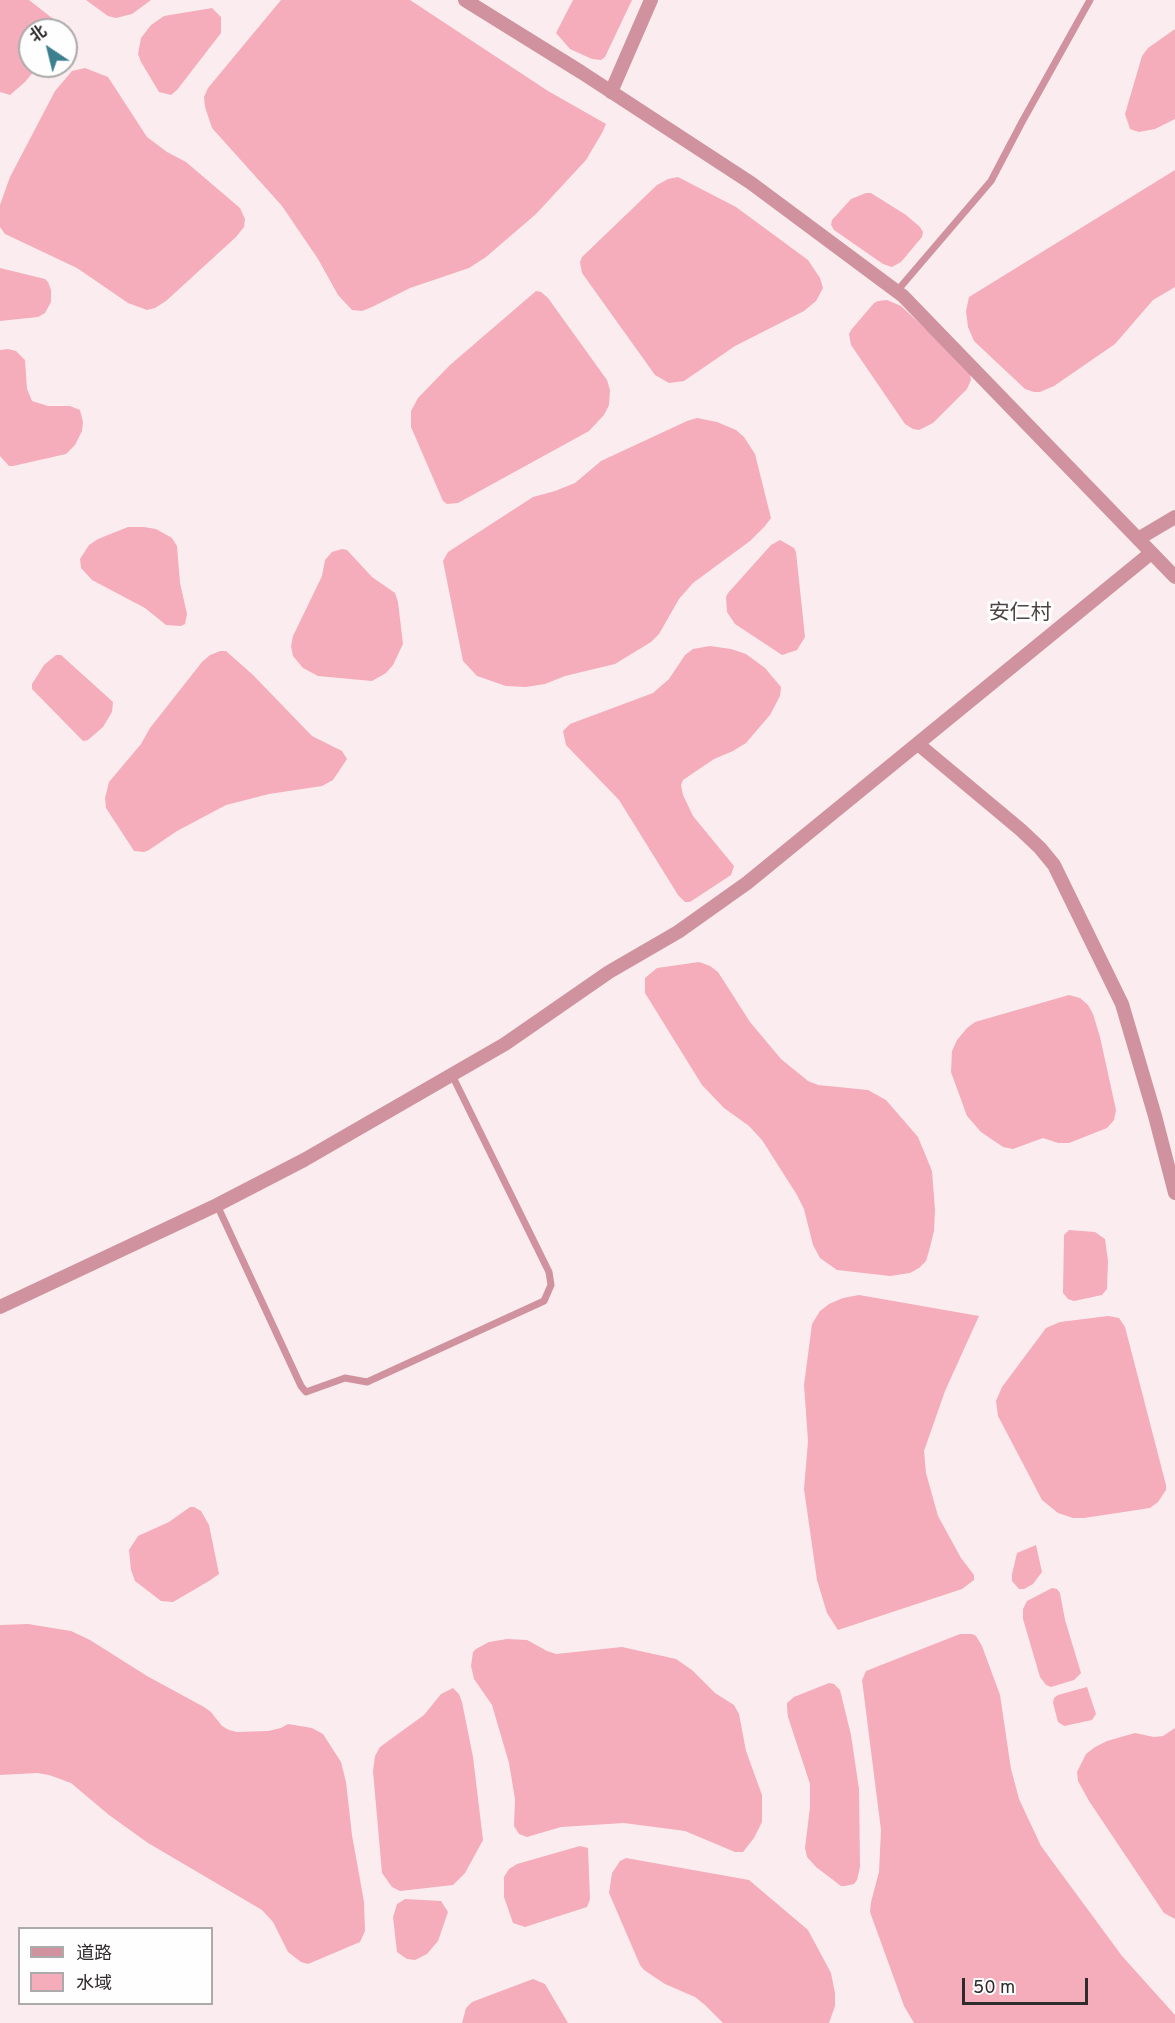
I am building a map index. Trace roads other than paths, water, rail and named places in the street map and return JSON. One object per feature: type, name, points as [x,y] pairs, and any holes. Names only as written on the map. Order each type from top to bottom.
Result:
[{"type":"street","points":[[465,0],[751,183],[897,291],[1175,577]]},
{"type":"street","points":[[611,92],[651,0]]},
{"type":"street","points":[[1138,539],[1175,517]]},
{"type":"street","points":[[0,1307],[217,1205],[314,1154],[505,1044],[609,972],[670,937],[747,883],[1151,553]]},
{"type":"street","points":[[918,744],[1021,830],[1054,865],[1122,1004],[1175,1193]]},
{"type":"lane","points":[[897,291],[991,181],[1090,0]]},
{"type":"lane","points":[[217,1205],[301,1386],[306,1392],[345,1378],[367,1382],[544,1301],[551,1286],[549,1272],[452,1075]]},
{"type":"water","points":[[0,0],[29,0],[52,18],[18,18],[18,78],[28,78],[10,95],[0,92]]},
{"type":"water","points":[[86,0],[151,0],[132,14],[116,18],[108,16]]},
{"type":"water","points":[[281,0],[410,0],[548,91],[606,124],[586,160],[536,214],[486,257],[469,268],[410,288],[362,311],[352,310],[338,295],[318,259],[282,206],[212,128],[205,107],[204,97],[208,88]]},
{"type":"water","points":[[573,0],[632,0],[605,57],[601,60],[592,59],[570,49],[556,33]]},
{"type":"water","points":[[212,8],[221,17],[221,33],[177,90],[171,95],[159,92],[138,54],[141,38],[151,25],[164,16]]},
{"type":"water","points":[[1175,29],[1175,119],[1155,129],[1139,132],[1130,129],[1125,114],[1142,56],[1148,48]]},
{"type":"water","points":[[85,68],[108,77],[147,137],[167,152],[186,162],[240,208],[245,219],[244,227],[236,237],[166,301],[155,308],[147,310],[128,303],[77,268],[5,234],[0,227],[0,205],[10,177],[55,91],[66,78],[78,78],[78,70]]},
{"type":"water","points":[[1175,170],[1175,287],[1153,300],[1115,344],[1054,386],[1040,392],[1025,389],[974,341],[968,327],[966,311],[969,297]]},
{"type":"water","points":[[678,177],[736,207],[808,260],[820,278],[823,288],[816,301],[804,311],[735,346],[684,381],[669,383],[655,375],[582,273],[580,262],[582,257],[657,185]]},
{"type":"water","points":[[871,193],[906,215],[923,232],[922,237],[901,262],[892,267],[883,264],[834,230],[831,225],[832,220],[851,199]]},
{"type":"water","points":[[0,268],[45,279],[48,282],[51,302],[45,313],[38,317],[0,321]]},
{"type":"water","points":[[536,291],[548,298],[607,380],[610,390],[609,405],[604,415],[589,431],[458,503],[447,504],[443,501],[411,427],[411,411],[418,398],[450,365]]},
{"type":"water","points":[[887,300],[901,306],[954,355],[970,374],[971,380],[967,389],[933,423],[919,430],[905,424],[851,345],[849,334],[851,330],[874,303]]},
{"type":"water","points":[[0,350],[16,351],[25,360],[27,389],[32,401],[48,406],[70,406],[80,410],[83,422],[82,431],[75,445],[66,454],[13,466],[9,466],[0,456]]},
{"type":"water","points":[[697,418],[717,422],[736,430],[744,437],[755,454],[771,518],[765,526],[750,541],[693,583],[679,599],[659,634],[651,642],[615,664],[565,676],[545,684],[526,687],[506,686],[477,676],[463,661],[443,561],[448,552],[533,497],[575,483],[601,461]]},
{"type":"water","points":[[128,527],[156,529],[172,538],[177,546],[180,583],[187,614],[185,624],[166,625],[145,608],[92,580],[81,568],[80,559],[89,545]]},
{"type":"water","points":[[780,540],[794,548],[796,552],[805,637],[797,650],[782,655],[735,624],[727,612],[726,597],[771,545]]},
{"type":"water","points":[[347,550],[372,577],[395,593],[398,602],[403,644],[393,665],[386,673],[372,681],[318,676],[303,668],[293,656],[291,646],[293,636],[322,576],[325,560],[332,552]]},
{"type":"water","points":[[710,646],[746,654],[765,668],[781,687],[780,696],[770,715],[746,743],[714,759],[683,780],[681,785],[683,795],[693,816],[734,866],[731,875],[690,902],[685,902],[678,895],[619,800],[566,745],[563,731],[570,724],[653,693],[669,679],[685,655],[693,649]]},
{"type":"water","points":[[226,651],[253,675],[312,736],[342,751],[347,759],[333,780],[322,786],[269,794],[226,805],[177,831],[149,850],[134,851],[106,808],[105,798],[109,782],[141,744],[150,728],[202,662],[210,655]]},
{"type":"water","points":[[56,655],[61,655],[113,702],[112,712],[103,727],[88,740],[83,741],[32,689],[32,684],[44,665]]},
{"type":"water","points":[[699,962],[718,972],[750,1022],[781,1059],[808,1081],[818,1085],[868,1090],[886,1100],[918,1137],[932,1171],[935,1210],[934,1231],[929,1251],[926,1261],[919,1268],[910,1273],[890,1276],[837,1270],[820,1258],[813,1245],[804,1209],[762,1140],[749,1126],[724,1108],[702,1085],[645,993],[645,978],[657,968]]},
{"type":"water","points":[[1069,995],[1080,998],[1093,1014],[1116,1110],[1114,1120],[1107,1128],[1069,1143],[1058,1143],[1043,1138],[1013,1149],[1003,1147],[981,1132],[967,1116],[951,1072],[952,1051],[957,1040],[975,1022]]},
{"type":"water","points":[[1069,1230],[1095,1232],[1105,1239],[1108,1261],[1107,1289],[1102,1295],[1074,1301],[1068,1299],[1063,1293],[1064,1235]]},
{"type":"water","points":[[859,1295],[979,1316],[945,1391],[924,1451],[926,1473],[938,1516],[961,1558],[974,1575],[974,1580],[962,1589],[838,1630],[827,1613],[817,1580],[804,1489],[808,1441],[804,1385],[812,1324],[820,1311],[829,1304]]},
{"type":"water","points":[[1108,1316],[1119,1318],[1125,1327],[1166,1490],[1158,1502],[1150,1508],[1073,1518],[1058,1513],[1042,1500],[998,1416],[996,1401],[1002,1387],[1046,1328],[1060,1322]]},
{"type":"water","points":[[190,1507],[201,1511],[209,1525],[219,1574],[173,1602],[161,1601],[135,1581],[131,1570],[129,1550],[138,1536],[169,1522]]},
{"type":"water","points":[[1036,1545],[1042,1572],[1033,1584],[1019,1589],[1012,1581],[1017,1553]]},
{"type":"water","points":[[1052,1588],[1057,1589],[1060,1593],[1065,1620],[1081,1673],[1074,1680],[1051,1687],[1046,1685],[1040,1677],[1023,1619],[1023,1609],[1027,1601]]},
{"type":"water","points":[[28,1624],[71,1631],[90,1640],[147,1676],[204,1707],[229,1730],[268,1731],[288,1724],[312,1728],[323,1734],[341,1762],[346,1782],[352,1835],[364,1902],[365,1931],[360,1942],[308,1964],[301,1962],[288,1952],[273,1922],[262,1910],[148,1843],[109,1815],[71,1783],[37,1773],[0,1775],[0,1625]]},
{"type":"water","points":[[960,1634],[976,1636],[982,1646],[1000,1695],[1011,1769],[1019,1799],[1041,1846],[1122,1956],[1175,2015],[1175,2023],[914,2023],[904,2006],[870,1912],[879,1872],[881,1830],[862,1680],[866,1671]]},
{"type":"water","points":[[507,1639],[527,1640],[556,1654],[622,1647],[676,1659],[692,1670],[715,1693],[734,1705],[739,1714],[746,1751],[762,1795],[762,1822],[754,1838],[743,1852],[735,1852],[685,1831],[624,1823],[561,1827],[527,1837],[519,1834],[514,1826],[515,1799],[509,1763],[492,1705],[474,1679],[471,1666],[473,1652],[476,1649],[489,1642]]},
{"type":"water","points":[[829,1683],[834,1684],[840,1690],[851,1735],[859,1789],[860,1867],[854,1884],[845,1886],[841,1886],[816,1867],[807,1857],[805,1848],[810,1784],[788,1717],[787,1707],[787,1703],[794,1697]]},
{"type":"water","points":[[1087,1687],[1096,1714],[1092,1720],[1064,1726],[1058,1722],[1053,1703],[1054,1698]]},
{"type":"water","points":[[453,1688],[459,1694],[462,1702],[473,1757],[483,1840],[465,1873],[453,1885],[400,1891],[392,1887],[382,1873],[373,1771],[375,1756],[380,1747],[424,1715],[441,1694]]},
{"type":"water","points":[[1175,1728],[1175,1919],[1164,1913],[1089,1801],[1078,1781],[1077,1772],[1086,1754],[1107,1741],[1135,1733],[1154,1737],[1163,1736]]},
{"type":"water","points":[[580,1846],[588,1848],[590,1899],[587,1907],[525,1927],[513,1923],[504,1897],[504,1877],[509,1869],[517,1864]]},
{"type":"water","points":[[626,1858],[749,1880],[808,1930],[831,1973],[835,2006],[829,2023],[723,2023],[695,1997],[665,1984],[644,1970],[609,1893],[612,1873],[620,1861]]},
{"type":"water","points":[[405,1899],[441,1901],[448,1912],[438,1941],[427,1954],[415,1960],[407,1959],[397,1952],[393,1917],[397,1904]]},
{"type":"water","points":[[533,1979],[545,1984],[568,2023],[462,2023],[466,2008],[472,2002]]},
{"type":"district","name":"安仁村","points":[[1020,615]]}]
